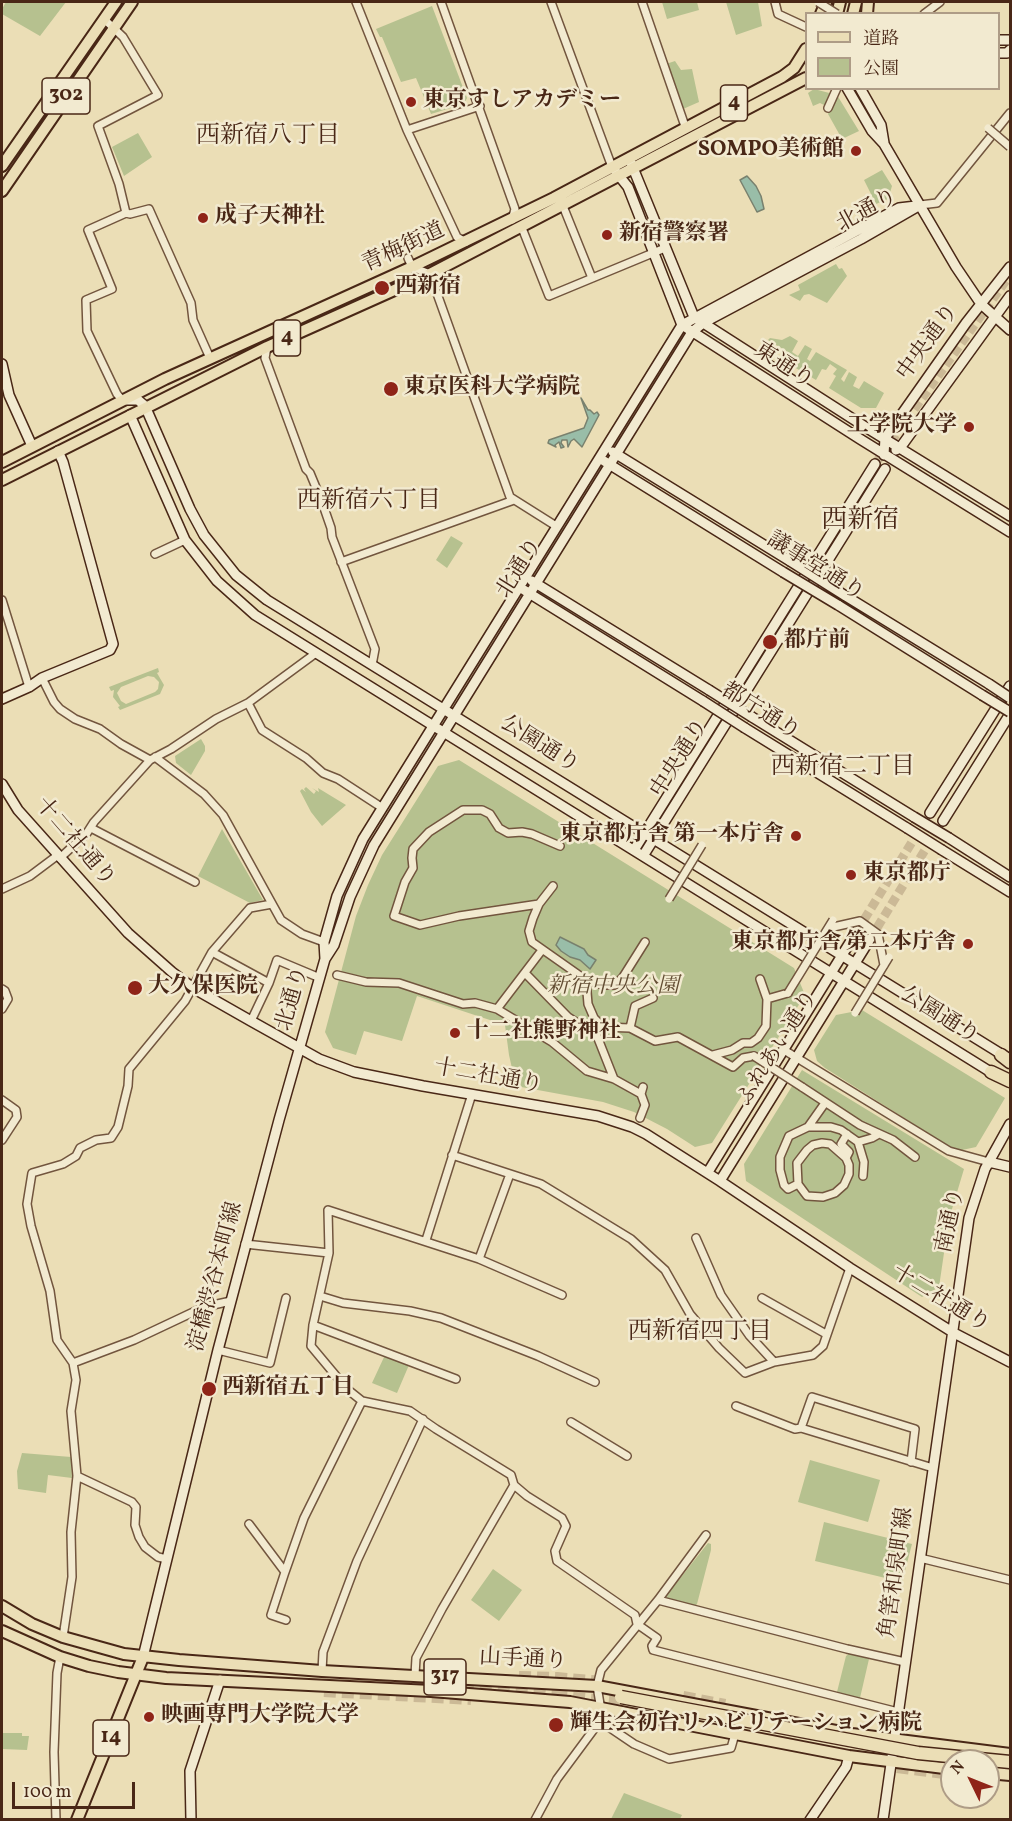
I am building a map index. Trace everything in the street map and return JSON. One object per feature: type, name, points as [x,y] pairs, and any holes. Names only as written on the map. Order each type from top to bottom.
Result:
[{"type":"highway","points":[[991,1072],[1011,1084]]},
{"type":"highway","points":[[940,1755],[620,1700],[917,1759],[940,1761]]},
{"type":"main road","name":"302","points":[[3,159],[116,2]]},
{"type":"main road","name":"302","points":[[2,191],[132,2]]},
{"type":"main road","name":"青梅街道","points":[[632,163],[644,151],[782,77],[794,68],[805,52]]},
{"type":"main road","points":[[782,77],[805,66]]},
{"type":"main road","name":"青梅街道","points":[[2,462],[210,358],[410,263],[466,242],[614,167],[632,163],[805,79]]},
{"type":"main road","points":[[847,90],[872,131],[884,144],[956,267],[981,304],[1011,330]]},
{"type":"main road","points":[[862,90],[881,125],[884,144]]},
{"type":"main road","points":[[632,163],[694,317]]},
{"type":"main road","name":"青梅街道","points":[[2,480],[267,347],[430,274],[522,228],[563,206],[614,167]]},
{"type":"main road","points":[[614,167],[627,187],[682,325]]},
{"type":"main road","name":"北通り","points":[[325,959],[324,942],[337,896],[350,864],[381,807],[682,325],[899,208],[920,205]]},
{"type":"main road","name":"北通り","points":[[300,1049],[325,959],[334,945],[350,897],[374,845],[692,332],[703,323],[920,205]]},
{"type":"main road","name":"中央通り","points":[[885,438],[981,304],[1011,267]]},
{"type":"main road","name":"中央通り","points":[[900,448],[1011,296]]},
{"type":"main road","name":"東通り","points":[[694,317],[900,448],[1010,514]]},
{"type":"main road","name":"東通り","points":[[682,325],[884,455],[1011,532]]},
{"type":"main road","points":[[2,364],[9,395],[32,447]]},
{"type":"main road","points":[[130,415],[123,401],[138,400],[146,406]]},
{"type":"main road","name":"公園通り","points":[[146,406],[190,509],[204,535],[236,575],[267,600],[1008,1059]]},
{"type":"main road","name":"公園通り","points":[[130,415],[185,540],[217,581],[255,615],[991,1072]]},
{"type":"main road","points":[[885,438],[884,455],[900,448]]},
{"type":"main road","name":"議事堂通り","points":[[606,447],[1011,698]]},
{"type":"main road","points":[[2,699],[29,687],[42,678],[110,650],[113,644],[58,451]]},
{"type":"main road","name":"議事堂通り","points":[[599,458],[1011,713]]},
{"type":"main road","name":"中央通り","points":[[634,850],[875,464]]},
{"type":"main road","name":"中央通り","points":[[643,856],[885,469]]},
{"type":"main road","name":"都庁通り","points":[[525,576],[1011,877]]},
{"type":"main road","name":"都庁通り","points":[[519,587],[1011,892]]},
{"type":"main road","points":[[930,813],[1011,686]]},
{"type":"main road","points":[[943,821],[1011,713]]},
{"type":"main road","name":"十二社通り","points":[[2,784],[18,810],[128,933],[151,955],[193,988],[319,1059],[354,1072],[598,1116],[646,1134],[708,1172],[850,1268],[954,1333],[1011,1362]]},
{"type":"main road","name":"ふれあい通り","points":[[708,1172],[857,931]]},
{"type":"main road","name":"ふれあい通り","points":[[720,1181],[870,939]]},
{"type":"main road","name":"淀橋渋谷本町線","points":[[143,1657],[245,1244],[300,1049]]},
{"type":"main road","name":"南通り","points":[[954,1333],[969,1218],[989,1162],[1011,1124]]},
{"type":"main road","points":[[989,1162],[1011,1167]]},
{"type":"main road","name":"角筈和泉町線","points":[[882,1820],[954,1333]]},
{"type":"main road","name":"山手通り","points":[[2,1606],[32,1624],[63,1637],[143,1657],[322,1671],[597,1686],[852,1734],[1011,1754]]},
{"type":"main road","name":"山手通り","points":[[2,1631],[60,1657],[89,1666],[137,1675],[431,1690],[570,1702],[849,1756],[940,1767]]},
{"type":"main road","name":"14","points":[[77,1820],[143,1657]]},
{"type":"main road","points":[[190,1820],[190,1771],[220,1680]]},
{"type":"main road","points":[[810,1820],[846,1767],[849,1756]]},
{"type":"street","points":[[356,2],[407,130],[457,237],[466,242]]},
{"type":"street","points":[[441,2],[515,209],[512,220]]},
{"type":"street","points":[[551,2],[614,167]]},
{"type":"street","points":[[642,2],[686,129]]},
{"type":"street","points":[[775,2],[778,14],[805,26]]},
{"type":"street","points":[[818,2],[834,12]]},
{"type":"street","points":[[927,12],[940,2]]},
{"type":"street","points":[[104,19],[123,37],[158,95],[98,126],[119,184],[126,213]]},
{"type":"street","points":[[828,108],[836,90]]},
{"type":"street","points":[[407,130],[480,106]]},
{"type":"street","points":[[920,205],[937,203],[1011,113]]},
{"type":"street","points":[[988,128],[1011,147]]},
{"type":"street","points":[[614,167],[618,162],[644,151]]},
{"type":"street","points":[[563,206],[592,278]]},
{"type":"street","points":[[123,401],[117,394],[87,331],[86,300],[112,289],[88,230],[126,213],[149,209],[191,303],[193,320],[210,358]]},
{"type":"street","points":[[522,228],[549,296],[665,248]]},
{"type":"street","points":[[410,263],[430,274],[510,497],[556,526]]},
{"type":"street","points":[[267,347],[265,358],[306,469],[310,473],[322,502],[341,562],[375,649],[372,665]]},
{"type":"street","points":[[341,562],[514,500]]},
{"type":"street","points":[[155,554],[185,540]]},
{"type":"street","points":[[2,600],[29,687]]},
{"type":"street","points":[[2,890],[30,876],[59,857],[91,828],[153,758],[171,749],[216,719],[248,703],[316,653]]},
{"type":"street","points":[[42,678],[60,709],[75,719],[100,729],[122,744],[153,758],[204,794],[223,815],[281,920],[302,934],[324,942]]},
{"type":"street","points":[[248,703],[262,730],[306,758],[323,773],[338,778],[381,807]]},
{"type":"street","points":[[539,904],[459,916],[420,926],[394,916],[405,882],[413,868],[411,858],[413,849],[429,832],[464,810],[482,810],[490,814],[499,828],[508,833],[532,834],[560,846]]},
{"type":"street","points":[[91,828],[195,882]]},
{"type":"street","points":[[669,899],[702,844]]},
{"type":"street","points":[[554,886],[539,904],[529,931],[532,942],[586,980],[602,985],[615,985],[623,977],[645,942]]},
{"type":"street","points":[[63,1637],[72,1577],[71,1532],[77,1476],[71,1411],[76,1380],[73,1363],[57,1340],[52,1305],[33,1233],[27,1204],[32,1173],[63,1164],[76,1156],[80,1148],[96,1140],[111,1138],[118,1127],[128,1086],[129,1069],[185,1001],[212,952],[250,908],[272,903]]},
{"type":"street","points":[[767,999],[788,993],[834,920]]},
{"type":"street","points":[[829,928],[860,921],[878,934],[885,965]]},
{"type":"street","points":[[497,1009],[543,950]]},
{"type":"street","points":[[212,952],[269,983]]},
{"type":"street","points":[[855,1013],[889,957]]},
{"type":"street","points":[[251,1021],[277,960],[320,978]]},
{"type":"street","points":[[525,973],[568,1017],[597,1036],[614,1079]]},
{"type":"street","points":[[337,975],[366,982],[399,983],[463,1004],[497,1009],[552,1042],[587,1071],[642,1090],[645,1105],[640,1118]]},
{"type":"street","points":[[713,1055],[732,1050],[743,1043],[751,1043],[758,1038],[766,1026],[767,999],[760,979]]},
{"type":"street","points":[[586,980],[588,1004],[594,1018],[603,1027],[630,1028],[655,1041],[678,1036],[733,1067],[743,1058],[754,1056],[849,1119],[893,1140],[915,1157]]},
{"type":"street","points":[[2,988],[8,999],[2,1009]]},
{"type":"street","points":[[630,1028],[635,1006],[653,998]]},
{"type":"street","points":[[597,1036],[603,1027]]},
{"type":"street","points":[[784,1050],[949,1151],[989,1162]]},
{"type":"street","points":[[426,1240],[472,1094]]},
{"type":"street","points":[[2,1100],[16,1110],[17,1117],[2,1140]]},
{"type":"street","points":[[808,1127],[825,1102]]},
{"type":"street","points":[[831,1126],[840,1113]]},
{"type":"street","points":[[846,1158],[849,1152],[841,1143],[849,1119]]},
{"type":"street","points":[[798,1184],[788,1189],[784,1185],[780,1170],[780,1157],[789,1136],[808,1127],[831,1126],[858,1142],[864,1162],[863,1176]]},
{"type":"street","points":[[858,1142],[879,1134]]},
{"type":"street","points":[[830,1144],[846,1158],[849,1174],[844,1185],[835,1193],[822,1197],[807,1196],[798,1184],[797,1163],[813,1145],[830,1144]]},
{"type":"street","points":[[452,1155],[541,1184],[631,1239],[665,1270],[690,1314],[719,1348],[745,1372],[774,1362],[813,1355],[823,1346],[850,1268]]},
{"type":"street","points":[[479,1259],[510,1174]]},
{"type":"street","points":[[562,1295],[479,1259],[328,1210],[329,1253],[311,1346],[346,1389],[362,1401],[410,1411],[436,1430],[511,1475],[514,1485],[565,1522],[566,1526],[555,1551],[557,1561],[635,1615],[638,1624],[657,1638],[652,1646],[653,1650],[898,1712]]},
{"type":"street","points":[[696,1238],[721,1295],[749,1335],[774,1362]]},
{"type":"street","points":[[245,1244],[329,1253]]},
{"type":"street","points":[[320,1296],[343,1303],[410,1311],[441,1318],[538,1356],[595,1382]]},
{"type":"street","points":[[218,1350],[270,1363],[286,1298]]},
{"type":"street","points":[[762,1298],[826,1334]]},
{"type":"street","points":[[73,1363],[134,1340],[204,1307],[231,1301]]},
{"type":"street","points":[[314,1325],[456,1379]]},
{"type":"street","points":[[801,1428],[812,1397],[915,1429],[911,1462]]},
{"type":"street","points":[[286,1620],[271,1615],[285,1572],[304,1518],[362,1401]]},
{"type":"street","points":[[736,1407],[795,1429],[801,1428],[933,1468]]},
{"type":"street","points":[[322,1671],[323,1652],[357,1561],[423,1419]]},
{"type":"street","points":[[572,1422],[627,1456]]},
{"type":"street","points":[[77,1476],[132,1502],[136,1508],[135,1525],[145,1547],[158,1557],[167,1559]]},
{"type":"street","points":[[415,1675],[416,1658],[514,1485]]},
{"type":"street","points":[[249,1524],[285,1572]]},
{"type":"street","points":[[535,1820],[557,1779],[600,1720],[597,1686],[601,1670],[706,1534]]},
{"type":"street","points":[[920,1558],[1011,1580]]},
{"type":"street","points":[[658,1599],[905,1662]]},
{"type":"street","points":[[56,1820],[54,1752],[57,1673],[60,1657]]},
{"type":"street","points":[[600,1720],[634,1744],[669,1759],[731,1748],[735,1734]]},
{"type":"green space","points":[[6,2],[66,2],[40,36],[2,14]]},
{"type":"green space","points":[[662,2],[697,2],[699,10],[667,19]]},
{"type":"green space","points":[[726,2],[758,2],[762,26],[736,35]]},
{"type":"green space","points":[[432,6],[467,98],[464,104],[431,114],[416,78],[401,82],[382,37],[376,29]]},
{"type":"green space","points":[[675,61],[681,70],[692,69],[699,102],[683,109],[666,64]]},
{"type":"green space","points":[[818,90],[837,95],[859,131],[842,139],[828,114],[830,108],[820,103],[813,106],[808,93]]},
{"type":"green space","points":[[138,133],[152,157],[124,176],[112,147]]},
{"type":"green space","points":[[882,170],[892,186],[888,199],[876,204],[864,180]]},
{"type":"green space","points":[[836,264],[847,276],[827,303],[809,294],[804,295],[800,301],[789,295],[800,290],[798,285]]},
{"type":"green space","points":[[790,336],[798,341],[792,352],[798,356],[805,345],[812,349],[807,359],[810,361],[816,352],[847,370],[841,379],[844,382],[849,372],[857,377],[853,386],[859,389],[864,381],[884,393],[876,408],[861,408],[829,388],[837,369],[830,364],[826,370],[822,369],[816,380],[784,361],[789,353],[768,340],[770,338],[782,340]]},
{"type":"green space","points":[[451,536],[463,543],[447,568],[436,560]]},
{"type":"green space","points":[[158,668],[157,673],[164,685],[160,694],[120,710],[118,707],[120,706],[113,697],[114,690],[111,691],[109,687]],"holes":[[[148,676],[154,677],[159,682],[155,692],[126,704],[121,701],[117,693],[121,687]]]},
{"type":"green space","points":[[201,739],[205,751],[191,775],[176,763],[175,756]]},
{"type":"green space","name":"新宿中央公園","points":[[459,760],[794,968],[805,995],[712,1143],[695,1147],[634,1112],[603,1102],[516,1086],[505,1025],[417,996],[402,1041],[364,1031],[356,1055],[333,1048],[325,1032],[356,916],[368,885],[382,855],[438,766]]},
{"type":"green space","points":[[306,787],[314,794],[316,791],[312,788],[319,792],[318,788],[346,805],[322,826],[311,812],[300,791],[302,789],[306,792],[304,789]]},
{"type":"green space","points":[[222,829],[263,900],[250,903],[198,876]]},
{"type":"green space","points":[[862,1010],[1005,1098],[976,1147],[962,1150],[950,1147],[817,1061],[814,1050],[836,1015]]},
{"type":"green space","points":[[802,1070],[964,1169],[949,1219],[939,1287],[922,1297],[746,1181],[744,1164]]},
{"type":"green space","points":[[385,1355],[409,1365],[397,1393],[372,1383]]},
{"type":"green space","points":[[22,1453],[71,1457],[72,1478],[48,1475],[46,1493],[18,1489],[17,1471]]},
{"type":"green space","points":[[810,1460],[880,1480],[868,1522],[798,1502]]},
{"type":"green space","points":[[824,1522],[912,1544],[902,1582],[815,1561]]},
{"type":"green space","points":[[708,1543],[711,1544],[711,1550],[697,1604],[695,1606],[667,1599],[666,1596]]},
{"type":"green space","points":[[493,1569],[522,1590],[499,1621],[471,1600]]},
{"type":"green space","points":[[850,1653],[869,1659],[860,1698],[839,1695],[837,1692],[846,1656]]},
{"type":"green space","points":[[2,1733],[22,1733],[22,1736],[29,1736],[27,1750],[2,1749]]},
{"type":"green space","points":[[624,1793],[682,1815],[680,1819],[611,1819]]},
{"type":"shaded area","points":[[747,176],[761,196],[764,209],[757,212],[740,180]]},
{"type":"shaded area","points":[[581,398],[588,410],[594,414],[597,412],[599,415],[582,447],[574,439],[568,447],[567,440],[562,440],[564,447],[561,448],[559,442],[555,445],[556,447],[548,443],[549,440],[584,428],[588,418]]},
{"type":"shaded area","points":[[560,937],[584,949],[596,960],[590,969],[580,960],[561,951],[556,945]]},
{"type":"tunnel","points":[[875,464],[1010,275]]},
{"type":"tunnel","points":[[857,931],[930,813]]},
{"type":"tunnel","points":[[870,939],[943,821]]},
{"type":"tunnel","points":[[519,1677],[601,1682]]},
{"type":"tunnel","points":[[426,1682],[565,1691]]},
{"type":"tunnel","points":[[324,1691],[471,1699]]},
{"type":"tunnel","points":[[555,1696],[619,1702]]},
{"type":"tunnel","points":[[683,1697],[725,1705]]},
{"type":"tunnel","points":[[897,1767],[940,1772]]},
{"type":"place","name":"東京すしアカデミー","points":[[411,102]]},
{"type":"place","name":"SOMPO美術館","points":[[856,151]]},
{"type":"place","name":"成子天神社","points":[[203,218]]},
{"type":"place","name":"新宿警察署","points":[[607,235]]},
{"type":"place","name":"西新宿","points":[[382,288]]},
{"type":"place","name":"東京医科大学病院","points":[[391,389]]},
{"type":"place","name":"工学院大学","points":[[969,427]]},
{"type":"place","name":"都庁前","points":[[770,642]]},
{"type":"place","name":"東京都庁舎 第一本庁舎","points":[[796,836]]},
{"type":"place","name":"東京都庁","points":[[851,875]]},
{"type":"place","name":"東京都庁舎 第二本庁舎","points":[[968,944]]},
{"type":"place","name":"大久保医院","points":[[135,988]]},
{"type":"place","name":"十二社熊野神社","points":[[455,1033]]},
{"type":"place","name":"西新宿五丁目","points":[[209,1389]]},
{"type":"place","name":"映画専門大学院大学","points":[[149,1717]]},
{"type":"place","name":"輝生会初台リハビリテーション病院","points":[[556,1725]]},
{"type":"district","name":"西新宿八丁目","points":[[268,138]]},
{"type":"district","name":"西新宿六丁目","points":[[369,503]]},
{"type":"district","name":"西新宿","points":[[860,522]]},
{"type":"district","name":"西新宿二丁目","points":[[843,769]]},
{"type":"district","name":"西新宿四丁目","points":[[700,1334]]}]
